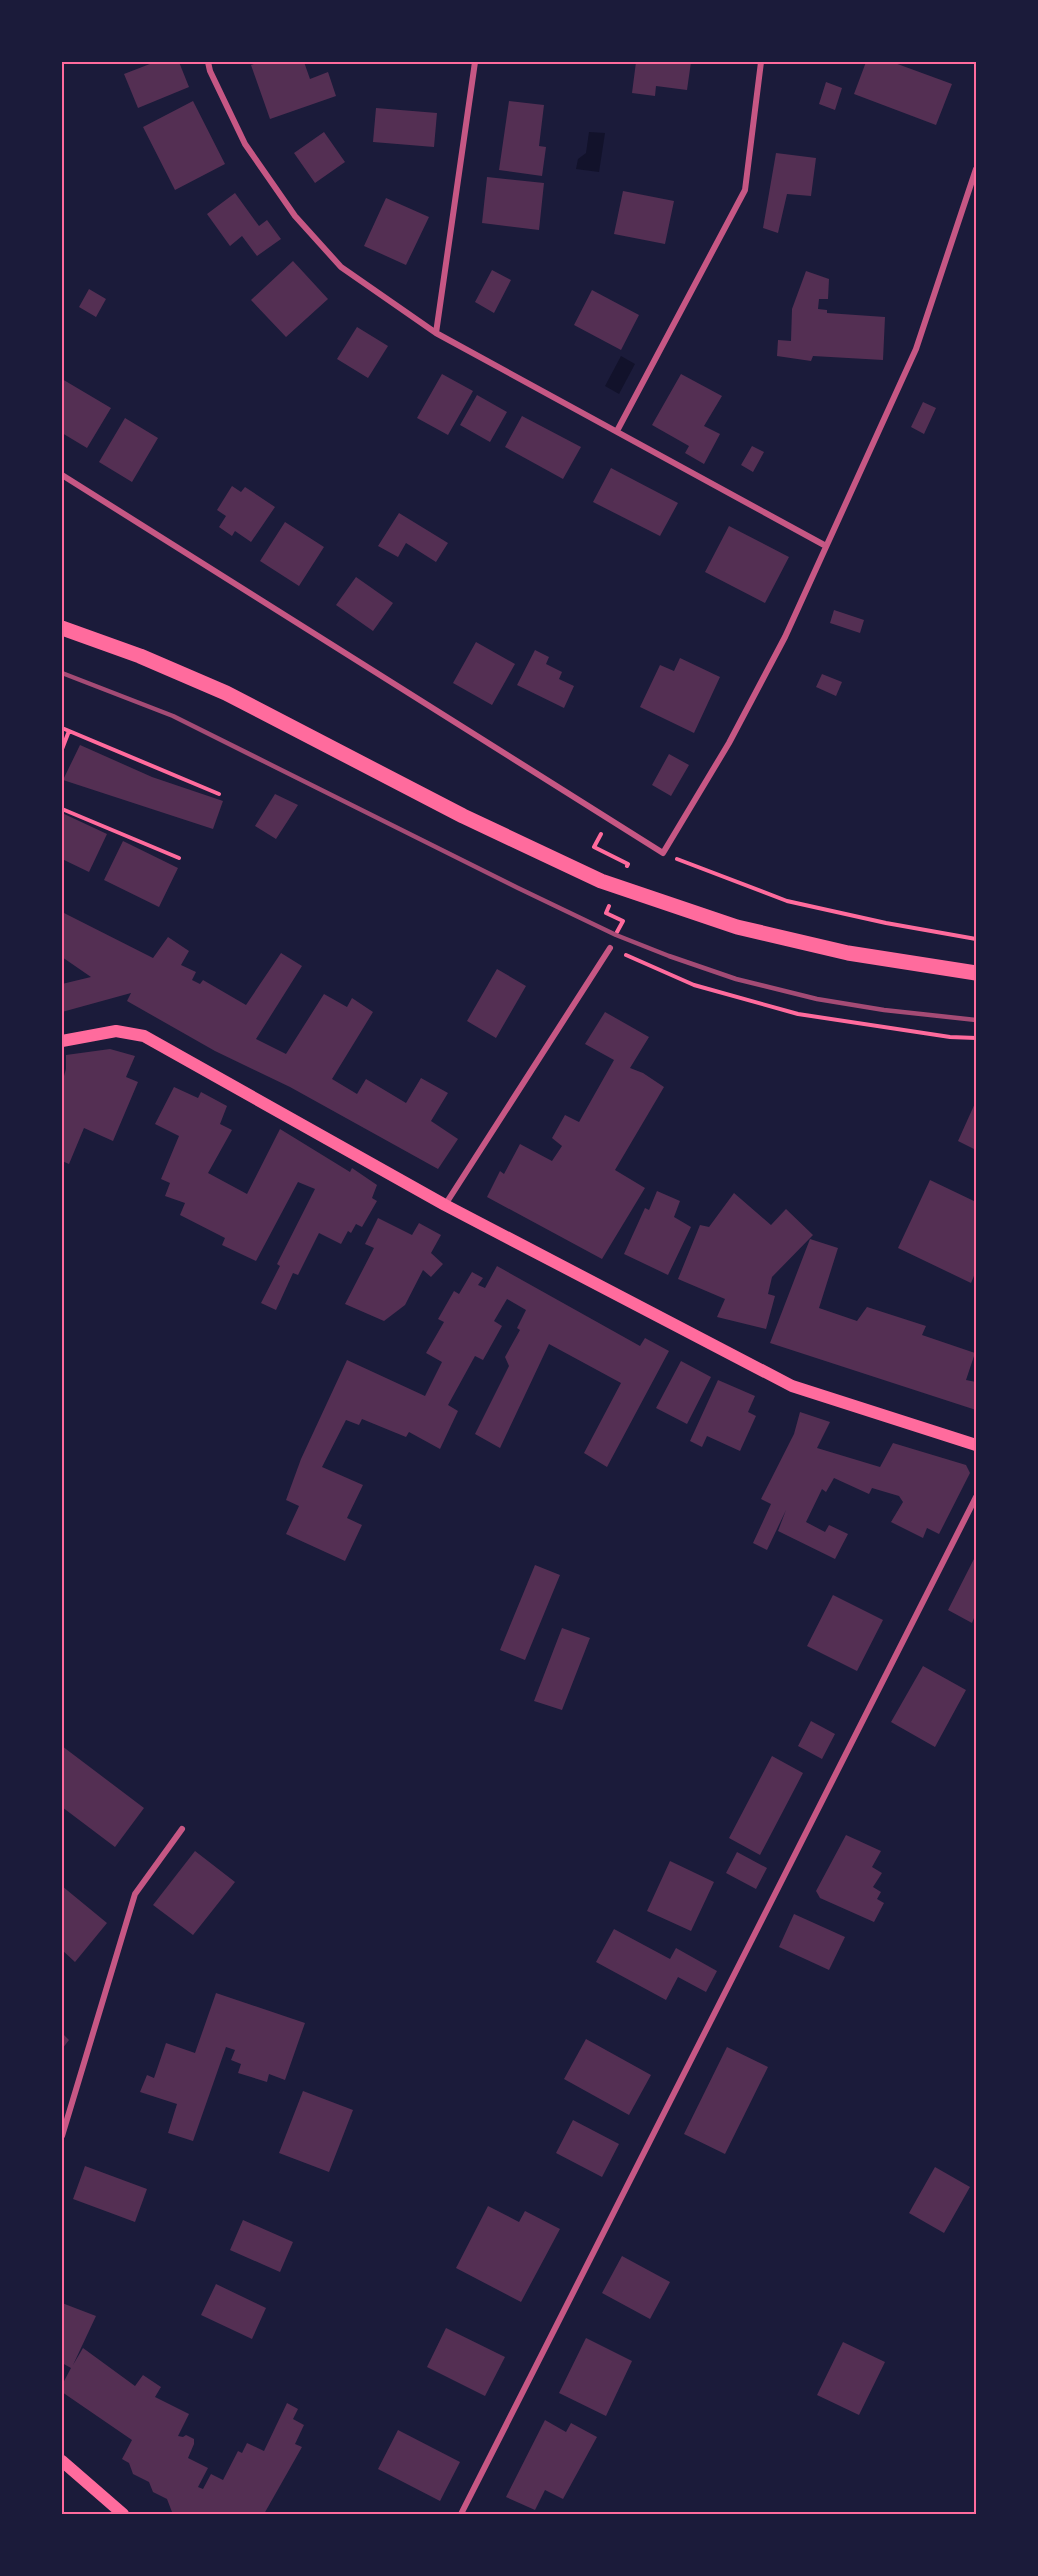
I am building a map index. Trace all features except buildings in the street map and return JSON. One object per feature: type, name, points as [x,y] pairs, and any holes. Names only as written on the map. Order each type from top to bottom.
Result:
[{"type":"main road","points":[[62,628],[140,656],[226,693],[463,816],[601,881],[737,927],[848,952],[976,973]]},
{"type":"main road","points":[[62,1041],[116,1031],[144,1036],[445,1205],[792,1386],[976,1445]]},
{"type":"main road","points":[[62,2461],[123,2514]]},
{"type":"street","points":[[208,62],[210,71],[245,144],[295,216],[341,267],[436,333],[826,546]]},
{"type":"street","points":[[436,333],[474,62]]},
{"type":"street","points":[[617,431],[745,190],[761,62]]},
{"type":"street","points":[[62,476],[663,853],[729,743],[774,659],[826,546],[916,349],[976,168]]},
{"type":"street","points":[[445,1205],[610,948]]},
{"type":"street","points":[[461,2514],[976,1497]]},
{"type":"street","points":[[62,2136],[135,1894],[182,1829]]},
{"type":"path","points":[[62,728],[219,794]]},
{"type":"path","points":[[62,748],[69,731]]},
{"type":"path","points":[[62,809],[179,858]]},
{"type":"path","points":[[594,847],[628,864]]},
{"type":"path","points":[[663,853],[787,901],[886,923],[976,939]]},
{"type":"path","points":[[610,948],[694,985],[798,1014],[950,1037],[976,1038]]},
{"type":"shaded area","points":[[589,132],[605,133],[599,172],[576,169],[578,159],[586,153]]},
{"type":"shaded area","points":[[621,356],[635,364],[619,394],[605,386]]},
{"type":"railway","points":[[62,673],[173,716],[518,888],[616,935],[669,956],[736,979],[817,999],[884,1010],[976,1020]]}]
